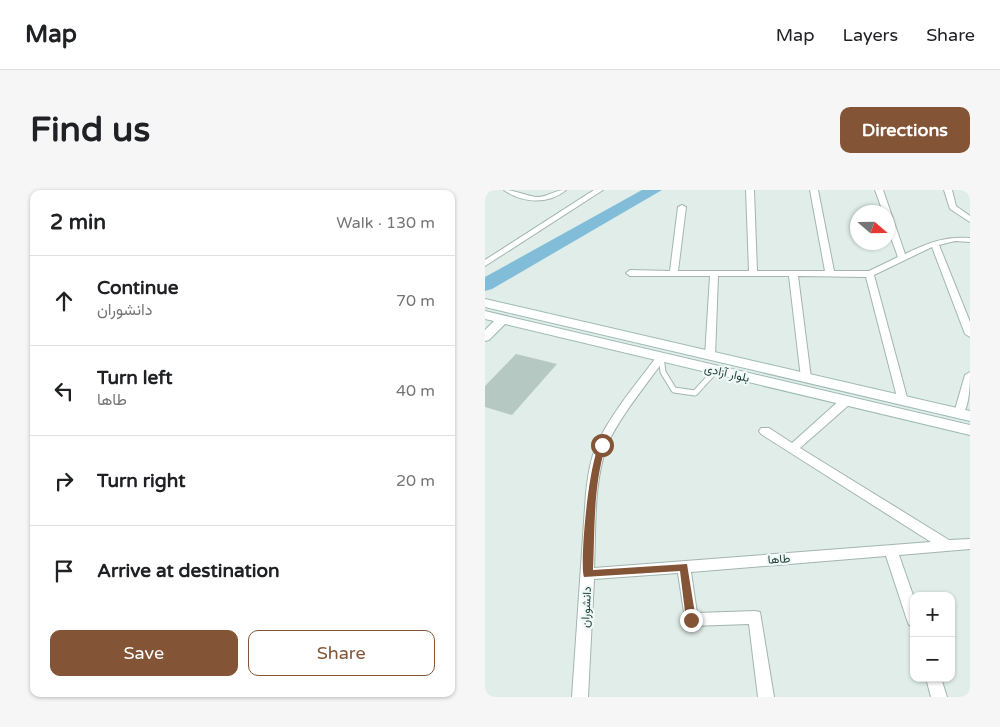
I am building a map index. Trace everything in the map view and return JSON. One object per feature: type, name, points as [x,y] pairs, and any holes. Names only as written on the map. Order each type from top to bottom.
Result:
[{"type":"main road","name":"بلوار آزادی","points":[[485,303],[964,414]]},
{"type":"main road","name":"بلوار آزادی","points":[[485,315],[970,430]]},
{"type":"main road","points":[[485,337],[503,320]]},
{"type":"street","points":[[508,190],[538,200],[547,199],[562,190]]},
{"type":"street","points":[[485,264],[599,190]]},
{"type":"street","points":[[750,190],[753,273]]},
{"type":"street","points":[[814,190],[830,274]]},
{"type":"street","points":[[879,190],[884,205]]},
{"type":"street","points":[[948,190],[953,207],[970,220]]},
{"type":"street","points":[[674,273],[682,207]]},
{"type":"street","points":[[953,207],[970,208]]},
{"type":"street","points":[[895,237],[902,258]]},
{"type":"street","points":[[630,273],[870,274],[934,243],[955,239],[970,240]]},
{"type":"street","points":[[934,243],[970,334]]},
{"type":"street","points":[[711,356],[714,273]]},
{"type":"street","points":[[793,274],[806,378]]},
{"type":"street","points":[[870,274],[903,401]]},
{"type":"street","name":"دانشوران","points":[[580,697],[592,493],[596,463],[602,445],[611,428],[661,357]]},
{"type":"street","points":[[964,414],[970,375]]},
{"type":"street","points":[[793,448],[846,401]]},
{"type":"street","points":[[765,431],[948,546]]},
{"type":"street","name":"طاها","points":[[588,574],[970,544]]},
{"type":"street","points":[[891,550],[910,608]]},
{"type":"street","points":[[684,567],[691,620],[755,617],[766,697]]},
{"type":"street","points":[[934,682],[939,697]]},
{"type":"lane","points":[[661,357],[663,372],[674,390],[695,392],[716,370]]},
{"type":"building","points":[[516,354],[557,364],[512,415],[485,407],[485,386]]},
{"type":"waterway","points":[[485,285],[654,190]]},
{"type":"route","points":[[602,445],[596,463],[592,493],[588,574],[684,567],[691,620]]}]
